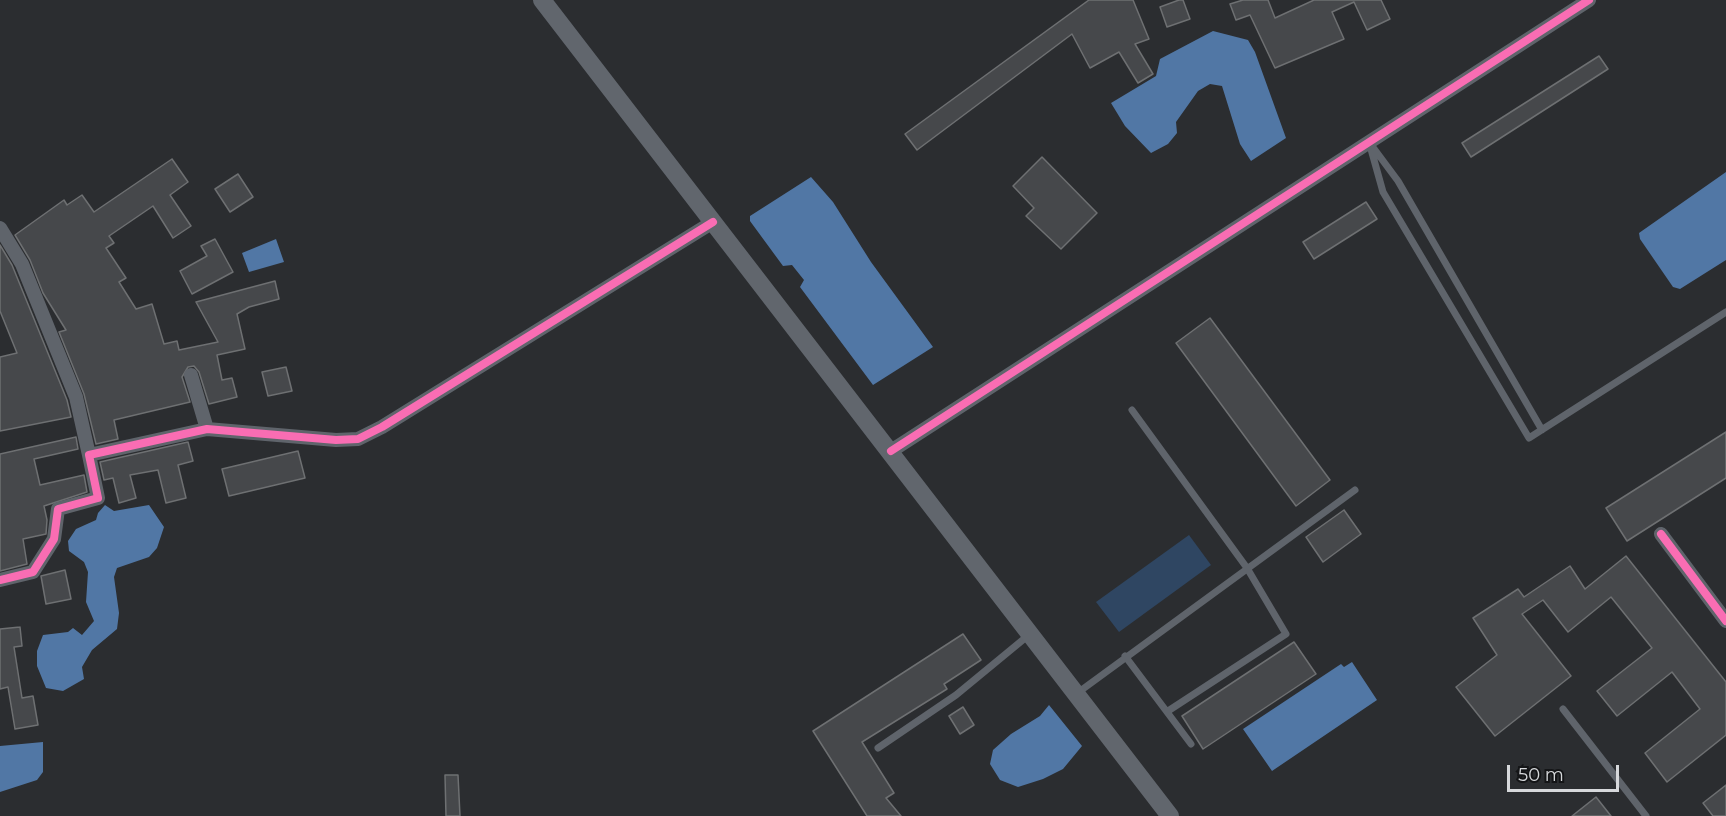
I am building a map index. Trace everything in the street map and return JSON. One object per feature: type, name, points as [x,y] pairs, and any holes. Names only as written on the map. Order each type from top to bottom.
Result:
[{"type":"main road","points":[[542,0],[891,451],[1165,814]]},
{"type":"street","points":[[891,451],[1589,0]]},
{"type":"street","points":[[89,455],[207,429],[336,440],[358,438],[382,427],[713,222]]},
{"type":"street","points":[[0,228],[22,264],[76,398],[98,498],[58,509],[54,539],[33,572],[0,580]]},
{"type":"street","points":[[191,375],[207,429]]},
{"type":"street","points":[[1661,534],[1726,621]]},
{"type":"lane","points":[[1369,142],[1398,181],[1542,430]]},
{"type":"lane","points":[[1369,142],[1383,192],[1529,438],[1726,312]]},
{"type":"lane","points":[[1132,410],[1247,568],[1286,634],[1168,711]]},
{"type":"lane","points":[[1076,694],[1355,490]]},
{"type":"lane","points":[[879,748],[956,695],[1030,634]]},
{"type":"lane","points":[[1125,656],[1191,744]]},
{"type":"lane","points":[[1563,709],[1646,816]]},
{"type":"shaded area","points":[[1213,31],[1248,40],[1255,52],[1286,138],[1251,161],[1240,144],[1222,86],[1210,84],[1198,91],[1176,122],[1177,133],[1168,144],[1151,153],[1125,126],[1111,103],[1156,76],[1160,59]]},
{"type":"shaded area","points":[[1726,172],[1726,260],[1680,289],[1673,287],[1640,239],[1639,233]]},
{"type":"shaded area","points":[[811,177],[833,202],[871,262],[933,347],[873,385],[800,287],[804,280],[792,265],[783,266],[750,221],[750,216]]},
{"type":"shaded area","points":[[276,239],[284,262],[249,272],[242,253]]},
{"type":"shaded area","points":[[105,505],[114,511],[149,505],[164,527],[157,548],[149,557],[117,568],[114,577],[119,613],[117,629],[92,650],[82,667],[84,679],[63,691],[46,688],[37,666],[37,651],[43,635],[68,632],[73,628],[82,635],[94,621],[86,602],[88,572],[84,562],[69,551],[68,541],[76,529],[96,520],[98,513]]},
{"type":"shaded area","points":[[1189,535],[1211,565],[1119,632],[1096,602]]},
{"type":"shaded area","points":[[1352,662],[1377,700],[1272,771],[1243,729],[1341,664],[1344,667]]},
{"type":"shaded area","points":[[1049,705],[1082,746],[1063,769],[1043,779],[1018,787],[1000,780],[990,764],[993,750],[1011,734],[1040,716]]},
{"type":"shaded area","points":[[43,742],[43,772],[37,780],[0,792],[0,746]]},
{"type":"building","points":[[1089,0],[1133,0],[1149,39],[1135,44],[1153,74],[1138,83],[1119,52],[1090,68],[1072,34],[917,150],[905,134]]},
{"type":"building","points":[[1183,0],[1190,19],[1167,27],[1160,7]]},
{"type":"building","points":[[1243,0],[1268,0],[1275,18],[1314,0],[1381,0],[1390,19],[1367,30],[1354,2],[1332,12],[1344,39],[1275,68],[1250,15],[1236,20],[1230,4]]},
{"type":"building","points":[[1599,56],[1608,69],[1471,157],[1462,143]]},
{"type":"building","points":[[1042,157],[1097,213],[1061,249],[1026,216],[1034,208],[1013,186]]},
{"type":"building","points":[[172,159],[188,182],[170,195],[191,226],[173,238],[153,206],[109,236],[114,243],[106,248],[126,278],[119,282],[136,309],[152,304],[164,344],[177,341],[179,350],[218,342],[196,302],[275,281],[279,299],[249,307],[237,314],[245,349],[217,355],[222,380],[232,378],[237,397],[209,404],[199,372],[194,366],[188,367],[182,377],[190,402],[114,420],[118,439],[96,444],[84,394],[59,332],[66,330],[43,293],[30,260],[15,235],[64,200],[67,205],[82,195],[94,212]]},
{"type":"building","points":[[238,174],[253,197],[230,212],[215,189]]},
{"type":"building","points":[[1366,202],[1377,219],[1314,259],[1303,242]]},
{"type":"building","points":[[215,239],[233,272],[192,294],[180,271],[207,256],[201,246]]},
{"type":"building","points":[[0,245],[12,265],[67,400],[71,417],[0,431],[0,357],[17,353],[0,311]]},
{"type":"building","points":[[1210,318],[1330,480],[1296,506],[1176,343]]},
{"type":"building","points":[[286,367],[292,391],[268,396],[262,372]]},
{"type":"building","points":[[1726,432],[1726,478],[1627,541],[1606,508]]},
{"type":"building","points":[[76,437],[78,449],[34,459],[40,485],[84,475],[87,492],[44,506],[47,520],[46,534],[23,539],[27,564],[0,571],[0,454]]},
{"type":"building","points":[[188,442],[193,461],[178,465],[186,498],[166,503],[158,470],[130,475],[136,498],[119,503],[113,478],[104,480],[100,462]]},
{"type":"building","points":[[298,451],[305,478],[229,496],[222,469]]},
{"type":"building","points":[[1344,510],[1361,534],[1323,562],[1306,537]]},
{"type":"building","points":[[1626,556],[1726,682],[1726,735],[1667,782],[1645,753],[1700,709],[1672,672],[1617,716],[1597,691],[1652,648],[1611,597],[1568,632],[1543,600],[1522,614],[1571,676],[1495,736],[1456,687],[1497,655],[1473,618],[1518,589],[1524,597],[1570,566],[1585,589]]},
{"type":"building","points":[[65,570],[71,599],[46,604],[41,576]]},
{"type":"building","points":[[20,627],[22,646],[14,647],[22,698],[33,696],[38,725],[15,729],[8,687],[0,689],[0,629]]},
{"type":"building","points":[[963,634],[981,660],[944,684],[947,689],[862,742],[894,793],[886,798],[901,816],[867,816],[813,731]]},
{"type":"building","points":[[1294,642],[1316,674],[1203,749],[1182,716]]},
{"type":"building","points":[[963,707],[974,725],[960,734],[949,716]]},
{"type":"building","points":[[445,775],[458,775],[460,816],[446,816]]},
{"type":"building","points":[[1726,785],[1726,816],[1713,816],[1703,803]]},
{"type":"building","points":[[1596,797],[1611,816],[1572,816]]},
{"type":"cycle path","points":[[891,451],[1589,0]]},
{"type":"cycle path","points":[[0,580],[33,572],[54,539],[58,509],[98,498],[89,455],[207,429],[336,440],[358,439],[382,427],[713,222]]},
{"type":"cycle path","points":[[1661,534],[1726,621]]}]
